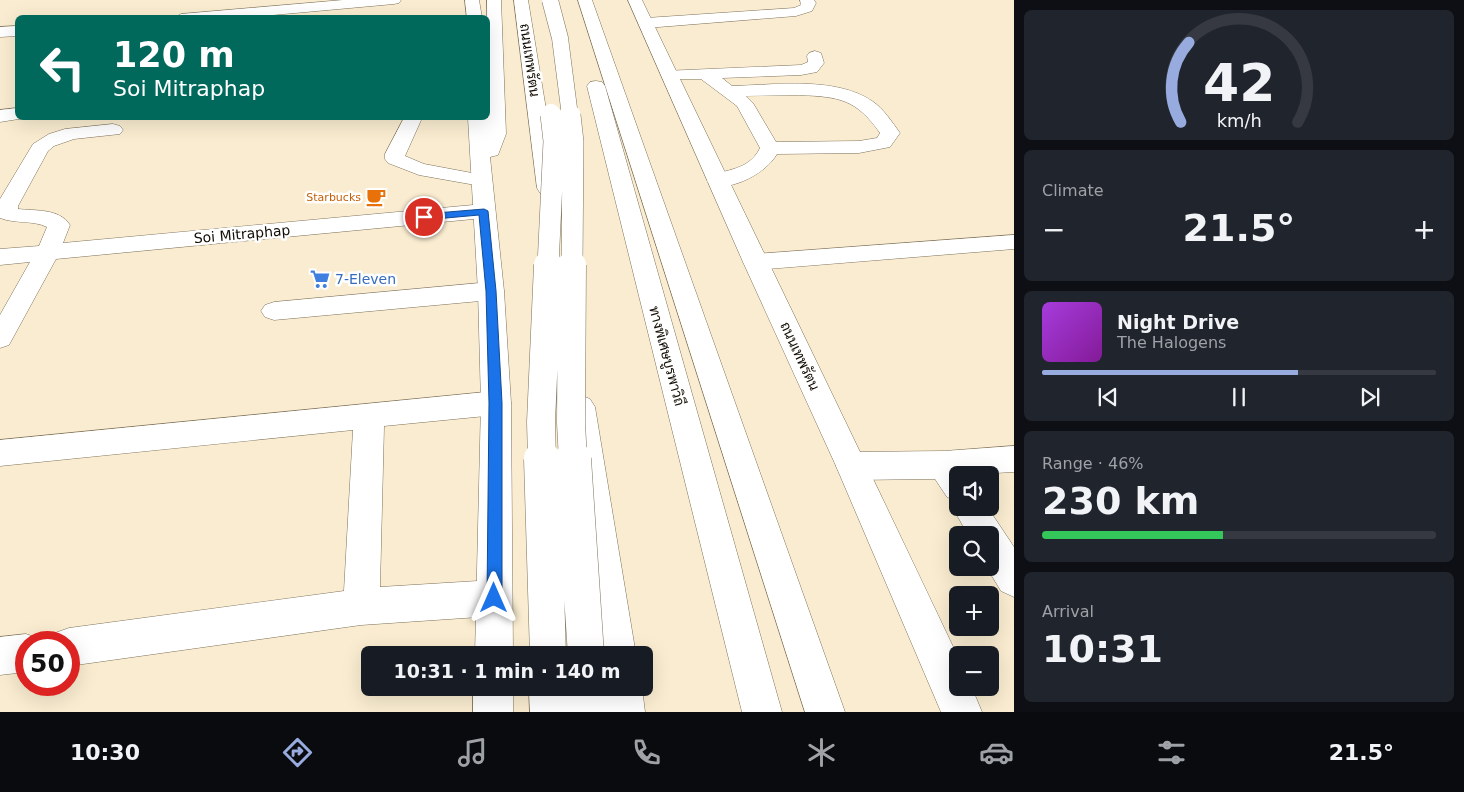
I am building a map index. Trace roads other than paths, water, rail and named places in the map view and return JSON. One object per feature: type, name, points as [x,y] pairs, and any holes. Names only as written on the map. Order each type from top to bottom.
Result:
[{"type":"main road","points":[[250,15],[343,11],[394,0]]},
{"type":"main road","points":[[472,0],[474,15]]},
{"type":"main road","points":[[481,180],[496,134],[494,0]]},
{"type":"main road","name":"ถนนเทพรัตน","points":[[520,0],[616,646]]},
{"type":"main road","points":[[536,0],[545,38],[554,142],[542,422],[548,646]]},
{"type":"main road","points":[[550,0],[560,38],[573,142],[571,423],[585,646]]},
{"type":"main road","name":"ทางพิเศษบูรพาวิถี","points":[[573,0],[762,712]]},
{"type":"main road","points":[[585,0],[825,712]]},
{"type":"main road","points":[[638,8],[789,13],[807,8],[809,3],[807,0]]},
{"type":"main road","name":"ถนนเทพรัตน","points":[[638,8],[755,262],[852,466],[962,712]]},
{"type":"main road","points":[[0,32],[15,31]]},
{"type":"main road","points":[[670,75],[801,70],[811,68],[816,64],[814,56]]},
{"type":"main road","points":[[704,74],[744,103],[770,148],[767,157],[750,172],[718,181]]},
{"type":"main road","points":[[730,91],[829,90],[866,104],[890,133],[883,143],[859,147],[770,148]]},
{"type":"main road","points":[[0,116],[15,114]]},
{"type":"main road","points":[[413,120],[395,154],[395,159],[419,169],[481,180]]},
{"type":"main road","points":[[477,120],[491,291],[496,403],[494,646]]},
{"type":"main road","points":[[0,338],[48,252],[59,224],[49,217],[11,216],[5,212],[7,206],[40,148],[45,143],[66,135],[113,130]]},
{"type":"main road","name":"Soi Mitraphap","points":[[0,257],[484,211]]},
{"type":"main road","points":[[755,262],[1014,242]]},
{"type":"main road","points":[[274,312],[491,291]]},
{"type":"main road","points":[[0,453],[496,403]]},
{"type":"main road","points":[[361,607],[369,416]]},
{"type":"main road","points":[[988,466],[1014,459]]},
{"type":"main road","points":[[852,466],[949,476]]},
{"type":"main road","points":[[999,555],[1014,579]]},
{"type":"main road","points":[[80,645],[361,607],[494,598]]},
{"type":"main road","points":[[0,656],[15,654]]},
{"type":"main road","points":[[493,712],[494,696]]},
{"type":"main road","points":[[549,696],[550,712]]},
{"type":"main road","points":[[589,696],[590,712]]},
{"type":"main road","points":[[623,696],[625,712]]},
{"type":"place","name":"Starbucks","points":[[376,197]]},
{"type":"place","name":"7-Eleven","points":[[320,279]]}]
